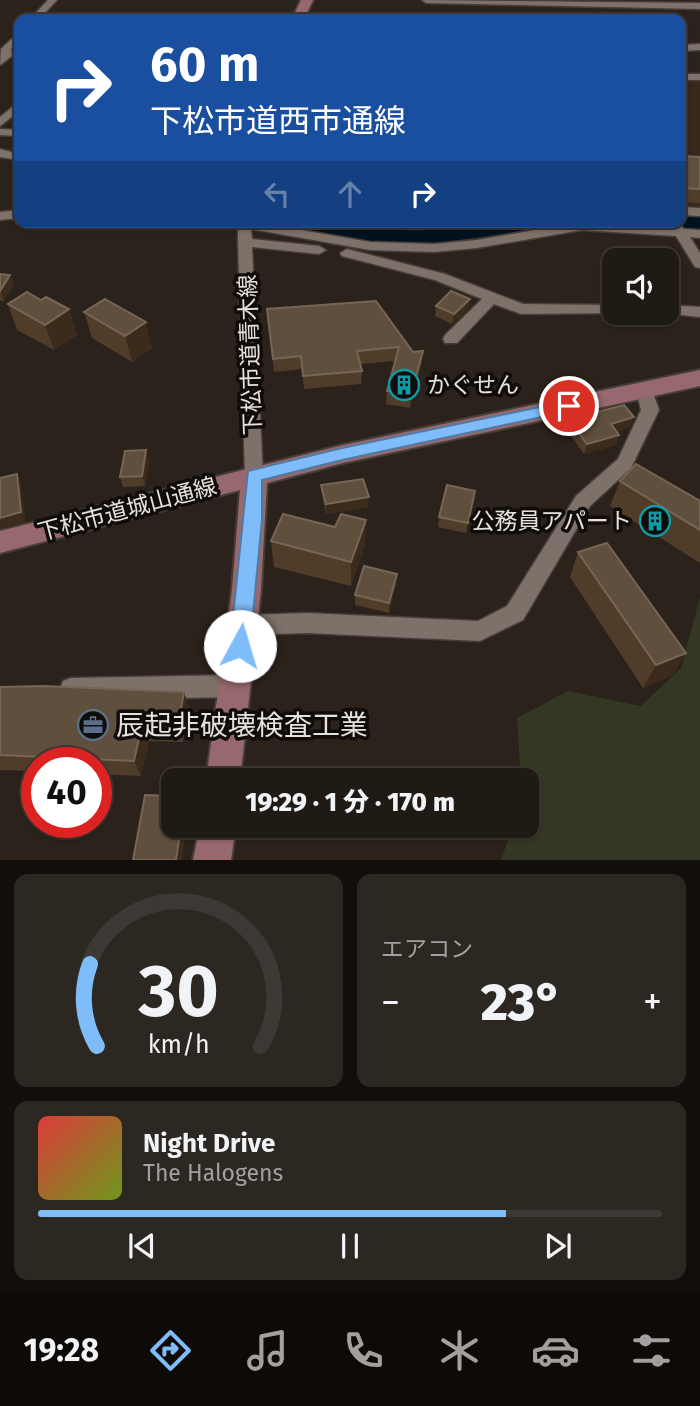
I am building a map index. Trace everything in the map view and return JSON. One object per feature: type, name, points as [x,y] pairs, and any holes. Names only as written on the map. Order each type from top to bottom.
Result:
[{"type":"street","points":[[39,14],[52,0]]},
{"type":"street","points":[[426,0],[700,6]]},
{"type":"street","points":[[666,5],[669,14]]},
{"type":"street","points":[[0,62],[7,56],[3,52]]},
{"type":"street","points":[[0,123],[14,110]]},
{"type":"street","name":"下松市道青木線","points":[[225,768],[253,519],[254,476],[242,228]]},
{"type":"street","points":[[246,228],[440,277],[533,310],[602,310]]},
{"type":"street","points":[[249,228],[370,246],[434,248],[477,244],[570,228]]},
{"type":"street","points":[[677,228],[700,234]]},
{"type":"street","points":[[677,228],[700,264]]},
{"type":"street","points":[[451,339],[492,297]]},
{"type":"street","points":[[679,311],[700,312]]},
{"type":"street","name":"下松市道城山通線","points":[[0,542],[342,454],[700,378]]},
{"type":"street","points":[[243,625],[307,624],[480,631],[515,613],[583,501],[625,463],[650,410],[644,390]]},
{"type":"street","points":[[55,689],[236,686]]},
{"type":"street","points":[[212,860],[216,838]]},
{"type":"shaded area","points":[[686,78],[700,79],[700,207],[686,206]]},
{"type":"green space","points":[[700,597],[700,860],[501,860],[509,838],[539,838],[539,768],[520,768],[517,718],[568,691],[641,706],[681,668]]},
{"type":"water","points":[[686,215],[700,216],[700,229],[680,228],[686,228]]},
{"type":"water","points":[[284,228],[545,228],[436,243],[369,242]]},
{"type":"building","points":[[686,156],[700,157],[700,189],[686,188]]},
{"type":"building","points":[[0,274],[10,275],[0,291]]},
{"type":"building","points":[[451,291],[470,299],[454,314],[436,306]]},
{"type":"building","points":[[27,292],[41,300],[46,297],[69,309],[45,325],[8,304]]},
{"type":"building","points":[[105,299],[146,322],[125,336],[84,312]]},
{"type":"building","points":[[376,301],[413,352],[423,351],[411,395],[387,391],[399,347],[357,351],[362,371],[303,376],[301,356],[273,359],[267,309]]},
{"type":"building","points":[[624,405],[634,417],[611,424],[619,435],[587,444],[569,419]]},
{"type":"building","points":[[146,450],[142,476],[120,477],[125,451]]},
{"type":"building","points":[[636,464],[700,501],[700,530],[620,481]]},
{"type":"building","points":[[17,474],[21,512],[0,518],[0,478]]},
{"type":"building","points":[[363,479],[369,497],[326,504],[321,485]]},
{"type":"building","points":[[447,485],[475,491],[468,523],[439,517]]},
{"type":"building","points":[[283,514],[335,527],[341,514],[366,520],[351,562],[271,541]]},
{"type":"building","points":[[607,543],[686,653],[656,665],[578,552]]},
{"type":"building","points":[[364,566],[397,574],[389,603],[355,595]]},
{"type":"building","name":"辰起非破壊検査工業","points":[[43,686],[184,692],[178,726],[142,725],[134,761],[112,760],[112,747],[21,747],[21,756],[0,755],[0,687]]},
{"type":"building","points":[[145,795],[161,796],[161,838],[179,838],[176,860],[133,860]]},
{"type":"place","name":"かぐせん","points":[[404,385]]},
{"type":"place","name":"公務員アパート","points":[[655,521]]},
{"type":"place","name":"辰起非破壊検査工業","points":[[93,725]]},
{"type":"route","points":[[240,646],[253,519],[254,476],[342,454],[569,406]]}]
